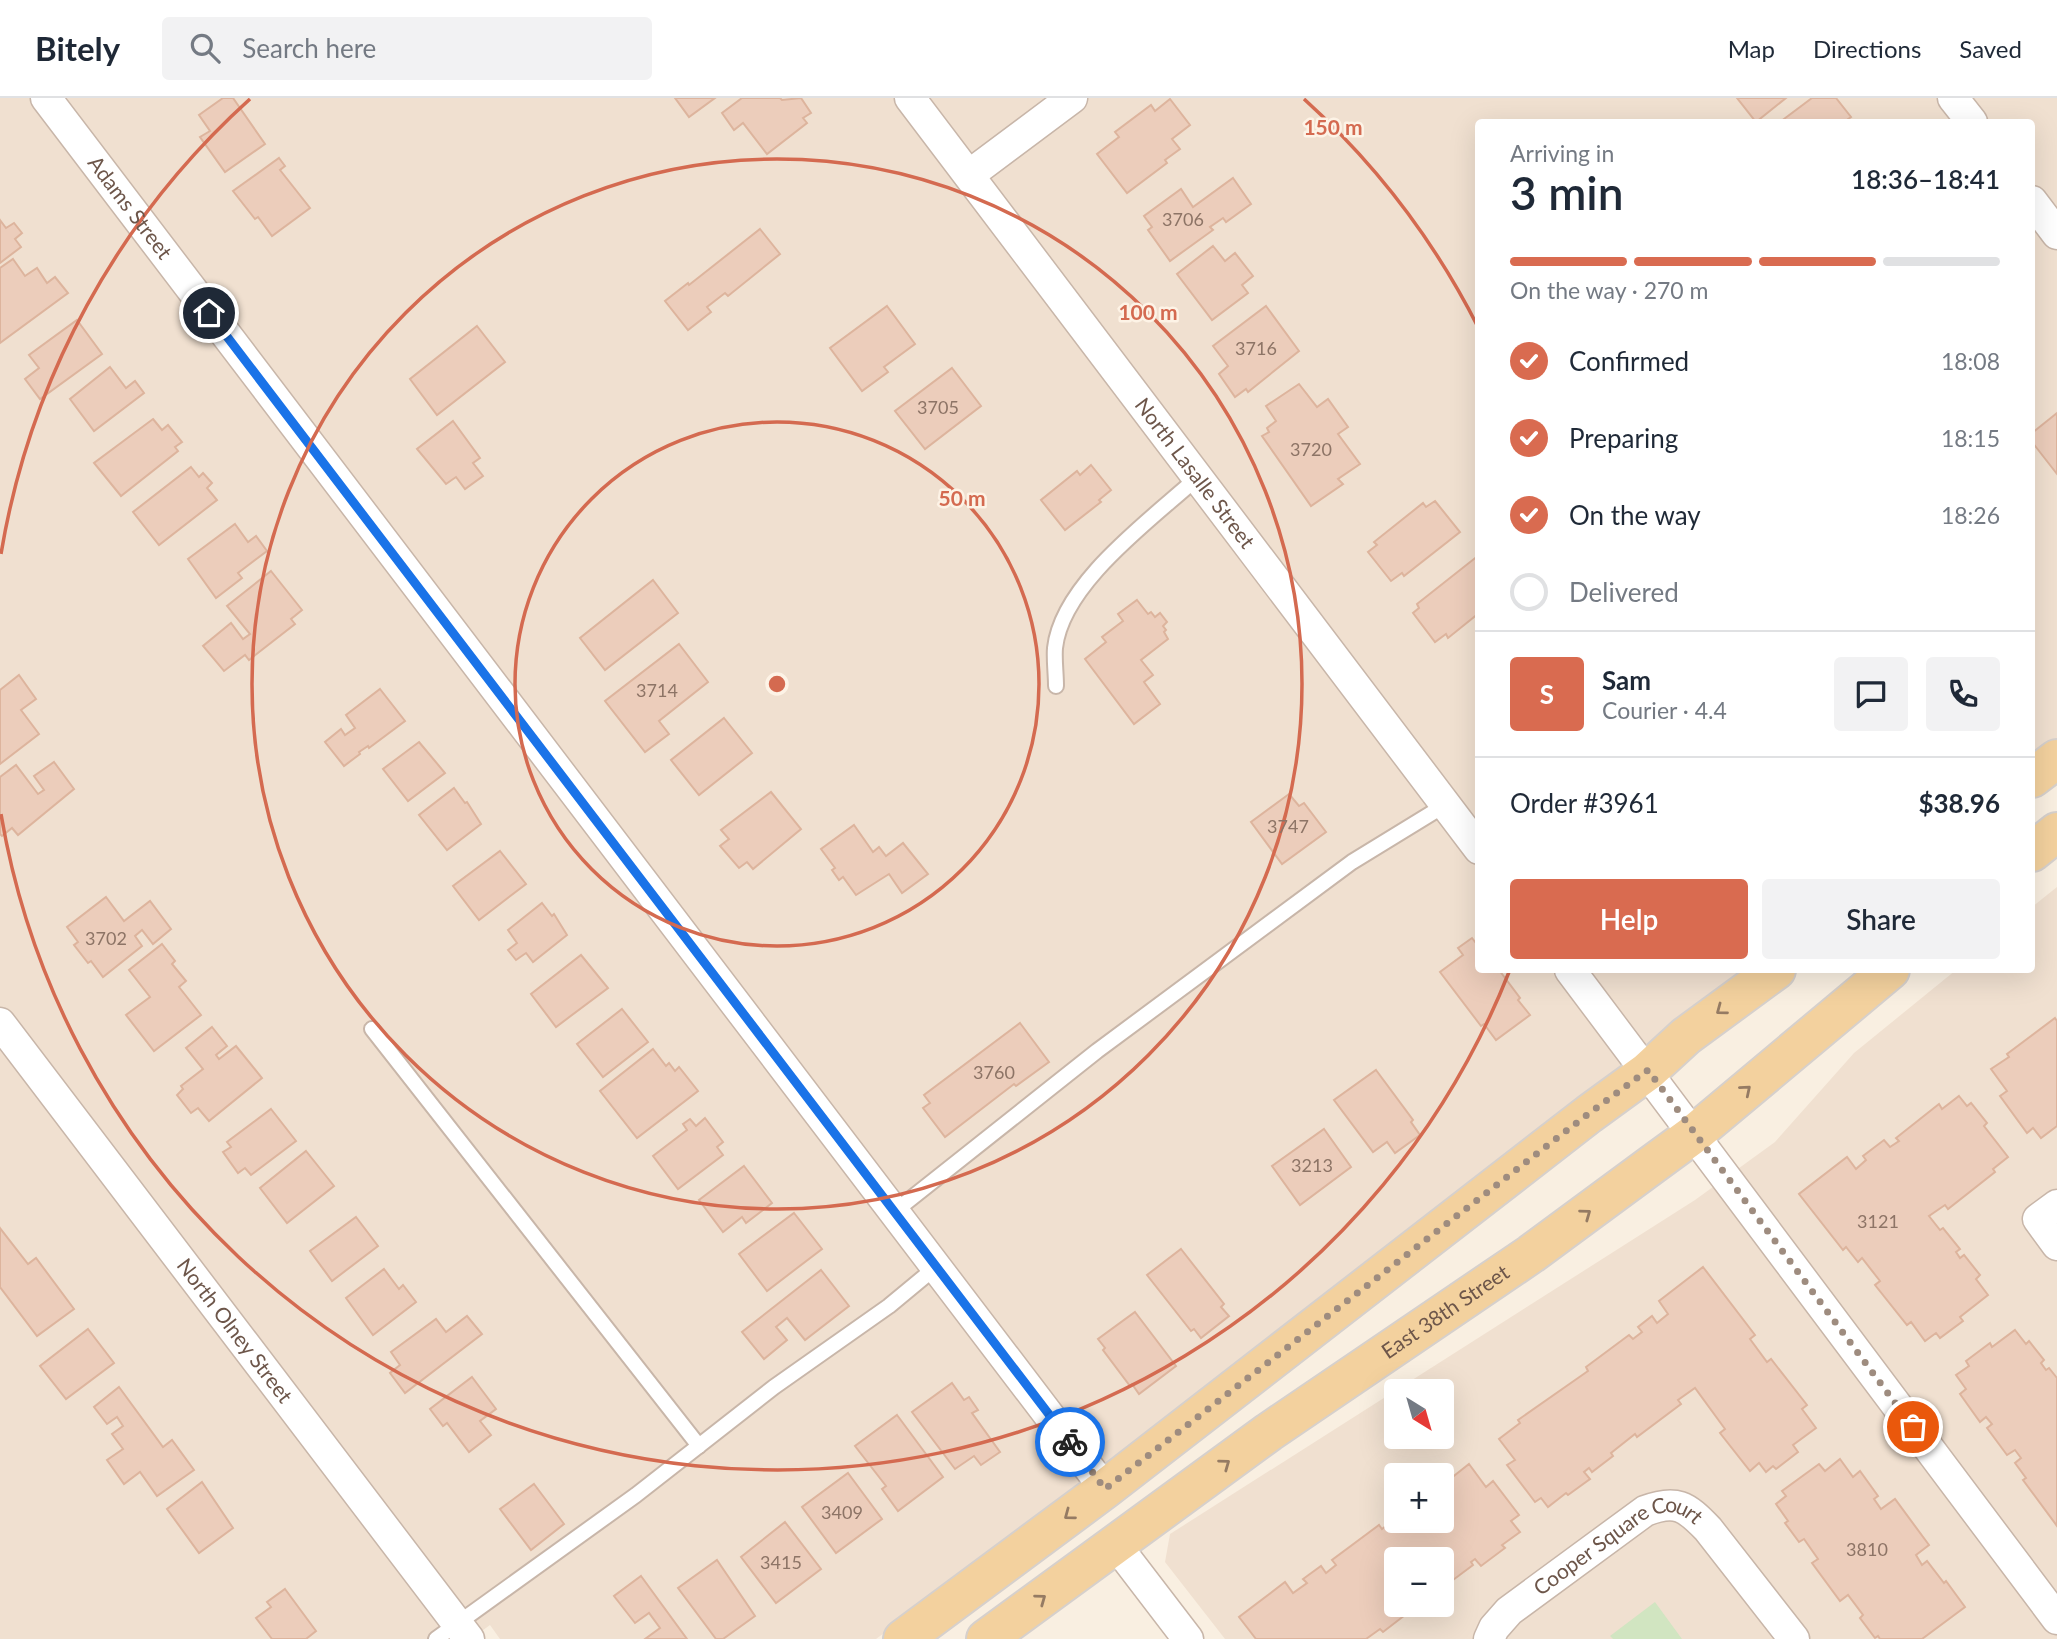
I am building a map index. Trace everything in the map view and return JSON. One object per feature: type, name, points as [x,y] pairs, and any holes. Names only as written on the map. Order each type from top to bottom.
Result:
[{"type":"main road","points":[[2035,776],[2057,759]]},
{"type":"main road","points":[[2035,850],[2057,832]]},
{"type":"main road","points":[[903,1639],[1105,1489],[1772,973]]},
{"type":"main road","name":"East 38th Street","points":[[986,1639],[1269,1432],[1531,1254],[1693,1134],[1887,973]]},
{"type":"street","name":"Adams Street","points":[[46,98],[1105,1489]]},
{"type":"street","name":"North Lasalle Street","points":[[910,98],[1475,844]]},
{"type":"street","points":[[969,175],[1072,98]]},
{"type":"street","points":[[1953,98],[1970,119]]},
{"type":"street","points":[[2035,205],[2057,234]]},
{"type":"street","points":[[1572,973],[2053,1605]]},
{"type":"street","name":"North Olney Street","points":[[0,1023],[454,1634]]},
{"type":"street","points":[[2057,1205],[2038,1219],[2057,1245]]},
{"type":"street","name":"Cooper Square Court","points":[[1489,1639],[1494,1628],[1509,1611],[1645,1511],[1664,1504],[1681,1506],[1694,1514],[1794,1639]]},
{"type":"street","points":[[1116,1545],[1188,1639]]},
{"type":"lane","points":[[1056,686],[1055,646],[1069,606],[1091,574],[1198,477]]},
{"type":"lane","points":[[894,1212],[1097,1051],[1352,862],[1445,805]]},
{"type":"lane","points":[[372,1029],[699,1446]]},
{"type":"lane","points":[[454,1634],[774,1387],[889,1306],[936,1266]]},
{"type":"shaded area","points":[[0,98],[2057,98],[2057,754],[2035,771],[2035,119],[1475,119],[1475,973],[1766,973],[876,1639],[500,1639],[490,1625],[471,1639],[0,1639]]},
{"type":"shaded area","points":[[2057,887],[2057,1639],[1225,1639],[1165,1562],[1170,1534],[1384,1398],[1384,1449],[1454,1449],[1454,1379],[1414,1379],[1695,1200],[1775,1142],[1854,1053],[1952,973],[2035,973],[2035,905]]},
{"type":"green space","points":[[1655,1602],[1682,1639],[1613,1639],[1610,1636]]},
{"type":"building","points":[[223,98],[233,98],[265,144],[225,172],[200,137],[210,131],[199,115]]},
{"type":"building","points":[[675,98],[715,98],[689,117]]},
{"type":"building","points":[[742,98],[801,98],[811,113],[803,118],[807,123],[767,154],[743,123],[734,130],[722,113]]},
{"type":"building","points":[[1737,98],[1786,98],[1760,119],[1754,119]]},
{"type":"building","points":[[1812,98],[1836,98],[1851,117],[1848,119],[1784,119]]},
{"type":"building","points":[[1170,99],[1190,125],[1172,139],[1180,149],[1165,160],[1167,163],[1127,193],[1097,154],[1119,137],[1115,132],[1151,105],[1155,111]]},
{"type":"building","points":[[279,158],[285,166],[280,170],[310,208],[272,236],[233,191]]},
{"type":"building","points":[[1233,178],[1251,204],[1226,222],[1223,218],[1210,227],[1213,230],[1170,261],[1148,230],[1152,227],[1144,216],[1181,189],[1193,207]]},
{"type":"building","points":[[0,220],[6,228],[14,223],[22,233],[15,239],[21,247],[0,263]]},
{"type":"building","points":[[760,229],[780,254],[728,296],[725,293],[707,307],[711,312],[688,330],[665,301]]},
{"type":"building","points":[[1213,246],[1225,261],[1235,253],[1253,276],[1242,285],[1248,293],[1212,320],[1177,274]]},
{"type":"building","points":[[13,259],[25,276],[37,268],[47,283],[55,277],[68,293],[0,343],[0,268]]},
{"type":"building","points":[[887,306],[915,344],[884,367],[888,372],[862,391],[830,348]]},
{"type":"building","points":[[1266,306],[1299,351],[1248,392],[1246,389],[1235,397],[1219,374],[1228,366],[1213,346]]},
{"type":"building","points":[[77,320],[102,354],[40,399],[25,379],[39,368],[29,355]]},
{"type":"building","points":[[477,326],[505,362],[437,415],[410,379]]},
{"type":"building","points":[[110,367],[126,388],[135,381],[144,393],[94,431],[70,399]]},
{"type":"building","points":[[952,368],[981,406],[925,449],[895,411]]},
{"type":"building","points":[[1299,384],[1317,407],[1328,399],[1348,427],[1338,434],[1360,464],[1338,479],[1343,484],[1311,506],[1262,436],[1269,432],[1267,428],[1276,421],[1266,406]]},
{"type":"building","points":[[2057,413],[2057,474],[2035,446],[2035,431]]},
{"type":"building","points":[[153,419],[162,430],[168,425],[182,442],[175,447],[178,451],[121,496],[94,463]]},
{"type":"building","points":[[453,421],[480,458],[473,463],[483,476],[465,489],[456,477],[446,484],[417,449]]},
{"type":"building","points":[[1091,465],[1111,490],[1099,500],[1101,502],[1065,530],[1041,500],[1077,471],[1080,475]]},
{"type":"building","points":[[191,467],[199,477],[203,473],[212,483],[207,488],[217,500],[159,545],[133,512]]},
{"type":"building","points":[[1435,501],[1460,532],[1404,576],[1402,573],[1391,581],[1368,552],[1377,545],[1374,542],[1423,503],[1426,507]]},
{"type":"building","points":[[235,524],[248,542],[256,536],[267,551],[238,573],[242,578],[216,598],[188,559]]},
{"type":"building","points":[[1475,558],[1475,616],[1448,638],[1446,634],[1435,642],[1413,613],[1419,608],[1417,604]]},
{"type":"building","points":[[271,571],[302,610],[291,619],[295,624],[249,660],[245,655],[224,671],[203,646],[231,623],[243,639],[250,634],[227,606]]},
{"type":"building","points":[[653,580],[678,613],[605,670],[580,638]]},
{"type":"building","points":[[1137,600],[1148,614],[1151,612],[1155,617],[1160,613],[1167,622],[1163,626],[1168,639],[1141,660],[1153,675],[1144,682],[1160,704],[1134,724],[1085,659],[1106,642],[1102,637],[1123,621],[1118,614]]},
{"type":"building","points":[[679,644],[708,682],[659,721],[669,734],[645,752],[605,701]]},
{"type":"building","points":[[19,675],[36,699],[21,710],[39,734],[0,764],[0,690]]},
{"type":"building","points":[[380,689],[405,721],[369,748],[368,746],[359,752],[360,754],[344,766],[325,742],[341,729],[345,735],[355,728],[346,715]]},
{"type":"building","points":[[724,718],[752,753],[699,795],[671,760]]},
{"type":"building","points":[[419,742],[445,773],[408,801],[383,769]]},
{"type":"building","points":[[54,762],[74,789],[18,835],[12,828],[2,836],[0,777],[16,765],[38,794],[44,790],[34,776]]},
{"type":"building","points":[[454,788],[481,824],[447,850],[419,815]]},
{"type":"building","points":[[771,792],[801,829],[753,869],[747,862],[739,868],[720,846],[729,839],[721,830]]},
{"type":"building","points":[[1289,794],[1299,806],[1304,803],[1326,832],[1282,864],[1251,822]]},
{"type":"building","points":[[854,825],[873,852],[879,847],[886,856],[903,843],[928,874],[902,893],[889,874],[856,895],[843,877],[839,880],[832,870],[835,868],[821,849]]},
{"type":"building","points":[[500,851],[526,884],[479,920],[453,886]]},
{"type":"building","points":[[106,897],[124,921],[150,901],[171,929],[153,944],[142,930],[135,936],[142,946],[103,977],[74,945],[78,942],[67,927]]},
{"type":"building","points":[[542,903],[552,916],[554,914],[567,935],[533,962],[526,953],[516,960],[508,950],[517,943],[508,930]]},
{"type":"building","points":[[1472,938],[1475,942],[1475,973],[1501,973],[1530,1015],[1496,1040],[1484,1024],[1481,1026],[1440,972],[1463,955],[1458,948]]},
{"type":"building","points":[[162,944],[175,961],[172,964],[186,981],[179,987],[201,1015],[154,1051],[126,1015],[150,997],[129,970]]},
{"type":"building","points":[[581,955],[608,988],[556,1027],[531,994]]},
{"type":"building","points":[[622,1009],[648,1042],[603,1077],[577,1044]]},
{"type":"building","points":[[2055,1018],[2057,1126],[2041,1138],[2033,1128],[2027,1133],[2000,1096],[2007,1091],[1991,1069]]},
{"type":"building","points":[[1020,1023],[1049,1062],[1016,1086],[1014,1084],[945,1137],[923,1108],[930,1103],[924,1095]]},
{"type":"building","points":[[212,1027],[227,1046],[216,1055],[219,1059],[236,1046],[262,1078],[209,1121],[198,1108],[191,1113],[177,1095],[183,1089],[181,1086],[203,1069],[186,1048]]},
{"type":"building","points":[[653,1049],[666,1066],[669,1063],[675,1071],[679,1067],[698,1091],[637,1138],[600,1091]]},
{"type":"building","points":[[1376,1070],[1413,1120],[1411,1122],[1420,1135],[1395,1153],[1387,1142],[1373,1152],[1334,1100]]},
{"type":"building","points":[[1959,1096],[1967,1106],[1971,1103],[1987,1123],[1984,1126],[2008,1157],[1993,1169],[1995,1172],[1948,1209],[1945,1205],[1929,1216],[1960,1249],[1956,1252],[1960,1258],[1964,1255],[1980,1275],[1976,1279],[1988,1295],[1960,1317],[1963,1321],[1940,1338],[1936,1333],[1925,1341],[1911,1322],[1907,1325],[1875,1285],[1880,1281],[1862,1258],[1858,1262],[1846,1247],[1843,1250],[1799,1194],[1847,1157],[1856,1169],[1866,1160],[1863,1156],[1884,1140],[1890,1147],[1899,1141],[1896,1138],[1939,1104],[1942,1109]]},
{"type":"building","points":[[271,1109],[296,1141],[251,1175],[245,1168],[238,1173],[223,1152],[231,1147],[227,1142]]},
{"type":"building","points":[[705,1118],[723,1142],[717,1147],[723,1155],[678,1189],[653,1156],[687,1130],[683,1124],[690,1119],[696,1126]]},
{"type":"building","points":[[1324,1129],[1351,1167],[1300,1205],[1272,1166]]},
{"type":"building","points":[[306,1151],[334,1186],[287,1223],[260,1188]]},
{"type":"building","points":[[744,1166],[772,1203],[746,1223],[742,1217],[723,1232],[699,1200]]},
{"type":"building","points":[[794,1213],[822,1249],[767,1291],[739,1254]]},
{"type":"building","points":[[356,1217],[378,1246],[332,1281],[310,1251]]},
{"type":"building","points":[[0,1228],[28,1264],[36,1258],[74,1309],[37,1336],[0,1287]]},
{"type":"building","points":[[1181,1249],[1224,1304],[1221,1307],[1229,1316],[1201,1338],[1194,1329],[1191,1331],[1147,1275]]},
{"type":"building","points":[[1703,1267],[1755,1335],[1750,1339],[1767,1362],[1771,1359],[1807,1405],[1802,1409],[1816,1428],[1793,1445],[1798,1452],[1776,1469],[1773,1466],[1766,1472],[1759,1463],[1750,1471],[1720,1433],[1725,1429],[1695,1388],[1678,1400],[1681,1404],[1637,1437],[1635,1434],[1592,1472],[1589,1468],[1584,1472],[1590,1479],[1568,1495],[1566,1493],[1548,1507],[1541,1498],[1535,1502],[1507,1465],[1515,1460],[1499,1439],[1520,1423],[1518,1420],[1588,1371],[1586,1367],[1629,1335],[1633,1339],[1642,1332],[1638,1327],[1652,1316],[1657,1323],[1668,1314],[1659,1301]]},
{"type":"building","points":[[384,1269],[399,1289],[403,1285],[416,1302],[373,1335],[346,1298]]},
{"type":"building","points":[[821,1270],[849,1306],[805,1340],[787,1318],[776,1327],[787,1340],[764,1359],[742,1332]]},
{"type":"building","points":[[1135,1312],[1176,1366],[1139,1394],[1103,1350],[1105,1348],[1098,1339]]},
{"type":"building","points":[[467,1316],[482,1334],[405,1393],[390,1373],[400,1365],[391,1352],[436,1319],[446,1332]]},
{"type":"building","points":[[88,1329],[114,1363],[66,1399],[40,1366]]},
{"type":"building","points":[[2015,1330],[2026,1344],[2029,1341],[2044,1360],[2041,1363],[2046,1370],[2049,1368],[2057,1378],[2057,1526],[2023,1480],[2026,1478],[2015,1463],[2021,1458],[2015,1450],[2007,1455],[1987,1428],[1992,1424],[1986,1417],[1980,1422],[1960,1394],[1966,1389],[1956,1375],[1969,1366],[1966,1361],[1990,1343],[1992,1347]]},
{"type":"building","points":[[472,1377],[496,1409],[480,1421],[491,1435],[469,1452],[447,1423],[443,1426],[430,1409]]},
{"type":"building","points":[[952,1383],[964,1400],[969,1397],[978,1410],[972,1413],[1000,1452],[981,1465],[974,1456],[955,1469],[912,1412]]},
{"type":"building","points":[[119,1387],[163,1447],[172,1440],[194,1470],[157,1496],[140,1472],[124,1484],[107,1460],[123,1449],[112,1434],[123,1426],[117,1417],[107,1424],[94,1407]]},
{"type":"building","points":[[897,1415],[943,1477],[898,1511],[882,1489],[886,1486],[855,1446]]},
{"type":"building","points":[[1840,1459],[1853,1477],[1860,1471],[1878,1496],[1874,1499],[1881,1509],[1895,1499],[1929,1545],[1916,1555],[1922,1565],[1927,1561],[1965,1607],[1922,1639],[1875,1638],[1848,1595],[1840,1601],[1812,1563],[1818,1559],[1804,1539],[1799,1542],[1785,1523],[1788,1521],[1776,1504],[1786,1496],[1782,1491],[1819,1464],[1825,1471]]},
{"type":"building","points":[[1469,1464],[1486,1487],[1493,1481],[1519,1515],[1511,1521],[1520,1532],[1502,1545],[1505,1548],[1481,1566],[1475,1559],[1471,1562],[1473,1565],[1454,1579],[1454,1547],[1384,1547],[1384,1617],[1402,1617],[1383,1632],[1380,1629],[1366,1639],[1256,1639],[1239,1617],[1285,1582],[1293,1593],[1307,1583],[1303,1579],[1321,1566],[1326,1573],[1336,1565],[1332,1560],[1379,1525],[1382,1529],[1384,1527],[1384,1533],[1454,1533],[1454,1476]]},
{"type":"building","points":[[848,1473],[882,1519],[836,1553],[802,1507]]},
{"type":"building","points":[[202,1482],[233,1528],[199,1553],[167,1509]]},
{"type":"building","points":[[534,1484],[564,1524],[531,1550],[500,1509]]},
{"type":"building","points":[[785,1522],[821,1569],[776,1603],[741,1557]]},
{"type":"building","points":[[717,1560],[755,1616],[723,1639],[716,1639],[678,1588]]},
{"type":"building","points":[[641,1576],[687,1639],[645,1639],[660,1628],[649,1613],[635,1623],[614,1596]]},
{"type":"building","points":[[285,1589],[316,1631],[306,1639],[272,1639],[256,1618],[271,1607],[267,1602]]},
{"type":"way so far","points":[[1070,1442],[1105,1489],[1648,1070],[1913,1427]]},
{"type":"route","points":[[209,313],[1070,1442]]}]
